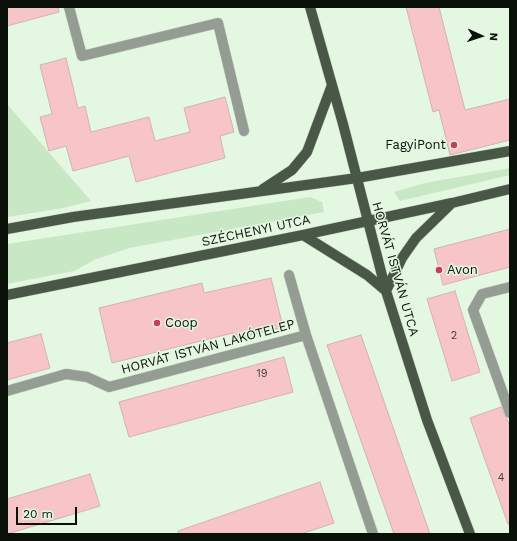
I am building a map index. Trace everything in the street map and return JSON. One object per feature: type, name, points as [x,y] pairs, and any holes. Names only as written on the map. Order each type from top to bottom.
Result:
[{"type":"main road","name":"HORVÁT ISTVÁN UTCA","points":[[310,7],[386,291],[428,420],[470,534]]},
{"type":"main road","points":[[262,190],[292,170],[308,152],[332,85]]},
{"type":"main road","points":[[7,229],[73,217],[357,178],[510,150]]},
{"type":"main road","name":"SZÉCHENYI UTCA","points":[[7,295],[304,235],[367,220],[452,204],[510,189]]},
{"type":"main road","points":[[304,235],[367,275],[386,291],[402,258],[416,238],[452,204]]},
{"type":"street","points":[[69,7],[82,56],[218,23],[244,131]]},
{"type":"street","points":[[289,275],[306,335]]},
{"type":"street","points":[[510,287],[482,294],[473,310],[510,413]]},
{"type":"street","name":"HORVÁT ISTVÁN LAKÓTELEP","points":[[7,391],[66,374],[87,377],[109,386],[306,335],[373,534]]},
{"type":"green space","points":[[7,104],[91,201],[63,208],[7,217]]},
{"type":"green space","points":[[510,168],[510,175],[400,201],[394,192],[425,183]]},
{"type":"green space","points":[[310,197],[322,202],[324,212],[129,248],[96,259],[74,271],[7,284],[7,244]]},
{"type":"building","points":[[7,7],[58,7],[59,12],[7,26]]},
{"type":"building","points":[[406,7],[439,7],[465,110],[510,99],[510,140],[450,155],[439,110],[433,112]]},
{"type":"building","points":[[66,58],[78,108],[85,106],[91,132],[149,117],[155,141],[190,132],[184,108],[225,97],[234,132],[220,136],[225,158],[136,182],[129,156],[73,171],[66,146],[49,151],[40,117],[52,114],[40,65]]},
{"type":"building","points":[[510,229],[510,267],[443,285],[434,249]]},
{"type":"building","name":"Coop","points":[[271,278],[283,327],[234,339],[233,333],[112,363],[99,308],[202,283],[204,293]]},
{"type":"building","points":[[455,291],[480,372],[452,381],[427,299]]},
{"type":"building","points":[[41,334],[50,368],[7,380],[7,343]]},
{"type":"building","points":[[361,335],[430,534],[394,534],[327,345]]},
{"type":"building","points":[[284,357],[293,392],[129,437],[119,402]]},
{"type":"building","points":[[501,407],[510,426],[510,524],[508,524],[470,418]]},
{"type":"building","points":[[90,474],[100,506],[7,534],[7,499]]},
{"type":"building","points":[[320,482],[334,523],[301,534],[178,534],[178,531]]},
{"type":"place","name":"FagyiPont","points":[[454,145]]},
{"type":"place","name":"Avon","points":[[439,270]]},
{"type":"place","name":"Coop","points":[[157,323]]}]
